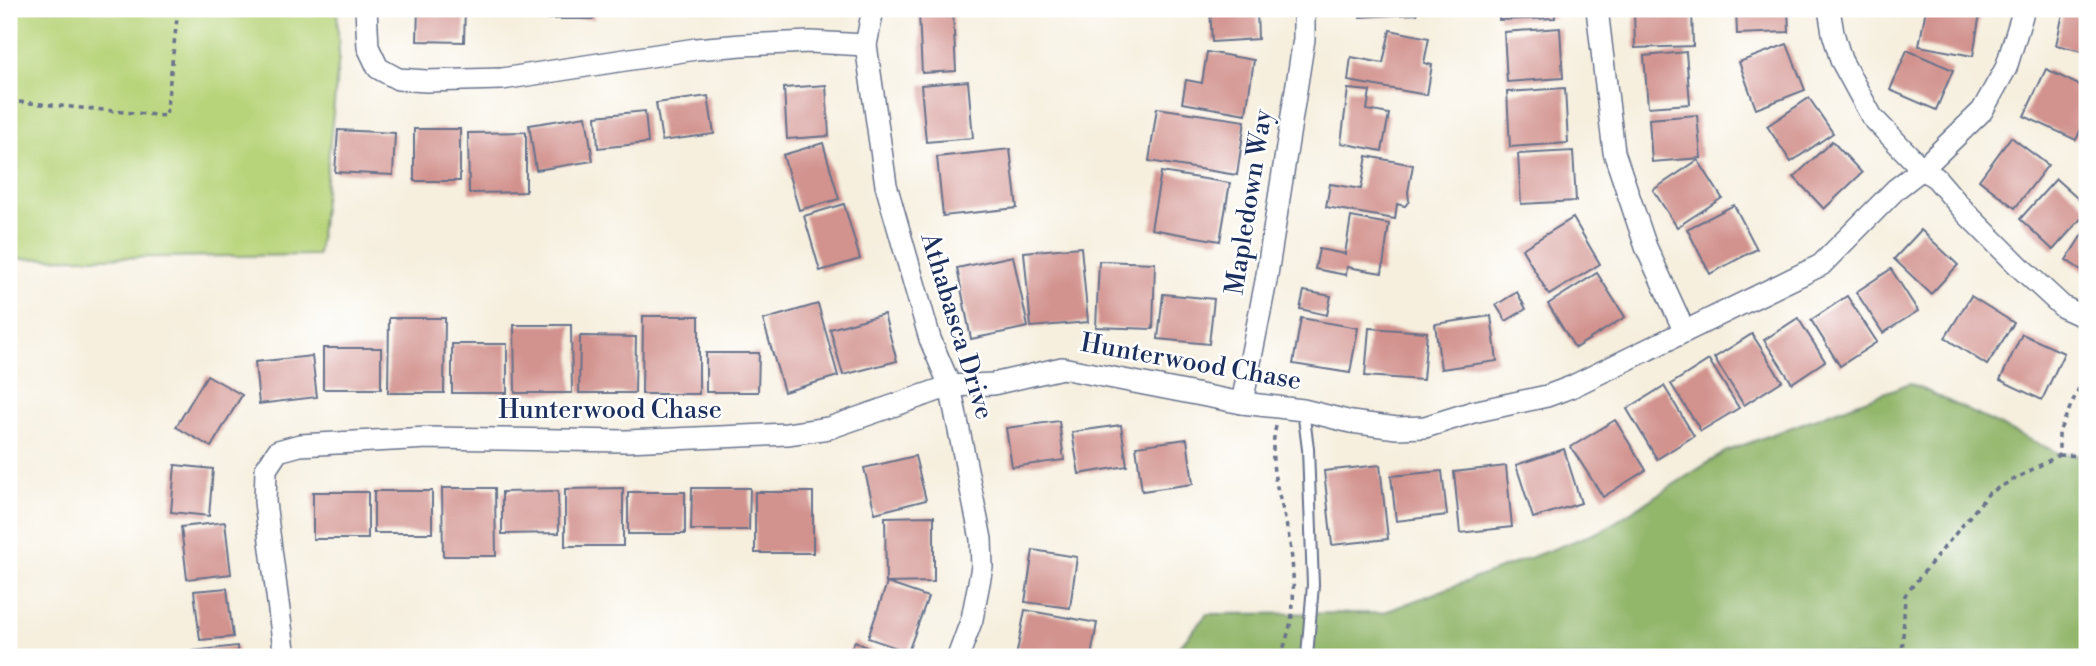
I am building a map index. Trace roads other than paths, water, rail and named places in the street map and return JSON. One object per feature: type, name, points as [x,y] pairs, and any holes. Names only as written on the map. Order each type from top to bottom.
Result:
[{"type":"street","points":[[366,9],[368,47],[379,68],[398,79],[502,79],[742,44],[810,42],[866,45]]},
{"type":"street","name":"Athabasca Drive","points":[[873,9],[866,45],[886,185],[930,339],[950,386],[981,539],[982,567],[972,619],[958,657]]},
{"type":"street","name":"Mapledown Way","points":[[1242,403],[1268,267],[1304,39],[1304,9]]},
{"type":"street","points":[[1597,9],[1614,152],[1646,247],[1684,330]]},
{"type":"street","points":[[1829,9],[1841,60],[1872,117],[2063,307],[2087,318]]},
{"type":"street","name":"Hunterwood Chase","points":[[285,657],[265,502],[266,469],[278,451],[300,445],[428,438],[626,441],[787,434],[829,428],[950,386],[993,384],[1062,368],[1242,403],[1303,410],[1351,422],[1397,428],[1425,427],[1473,412],[1547,396],[1571,387],[1821,265],[1896,189],[1922,169],[1982,111],[2006,68],[2024,9]]},
{"type":"lane","points":[[1303,410],[1308,449],[1313,585],[1307,656]]}]
